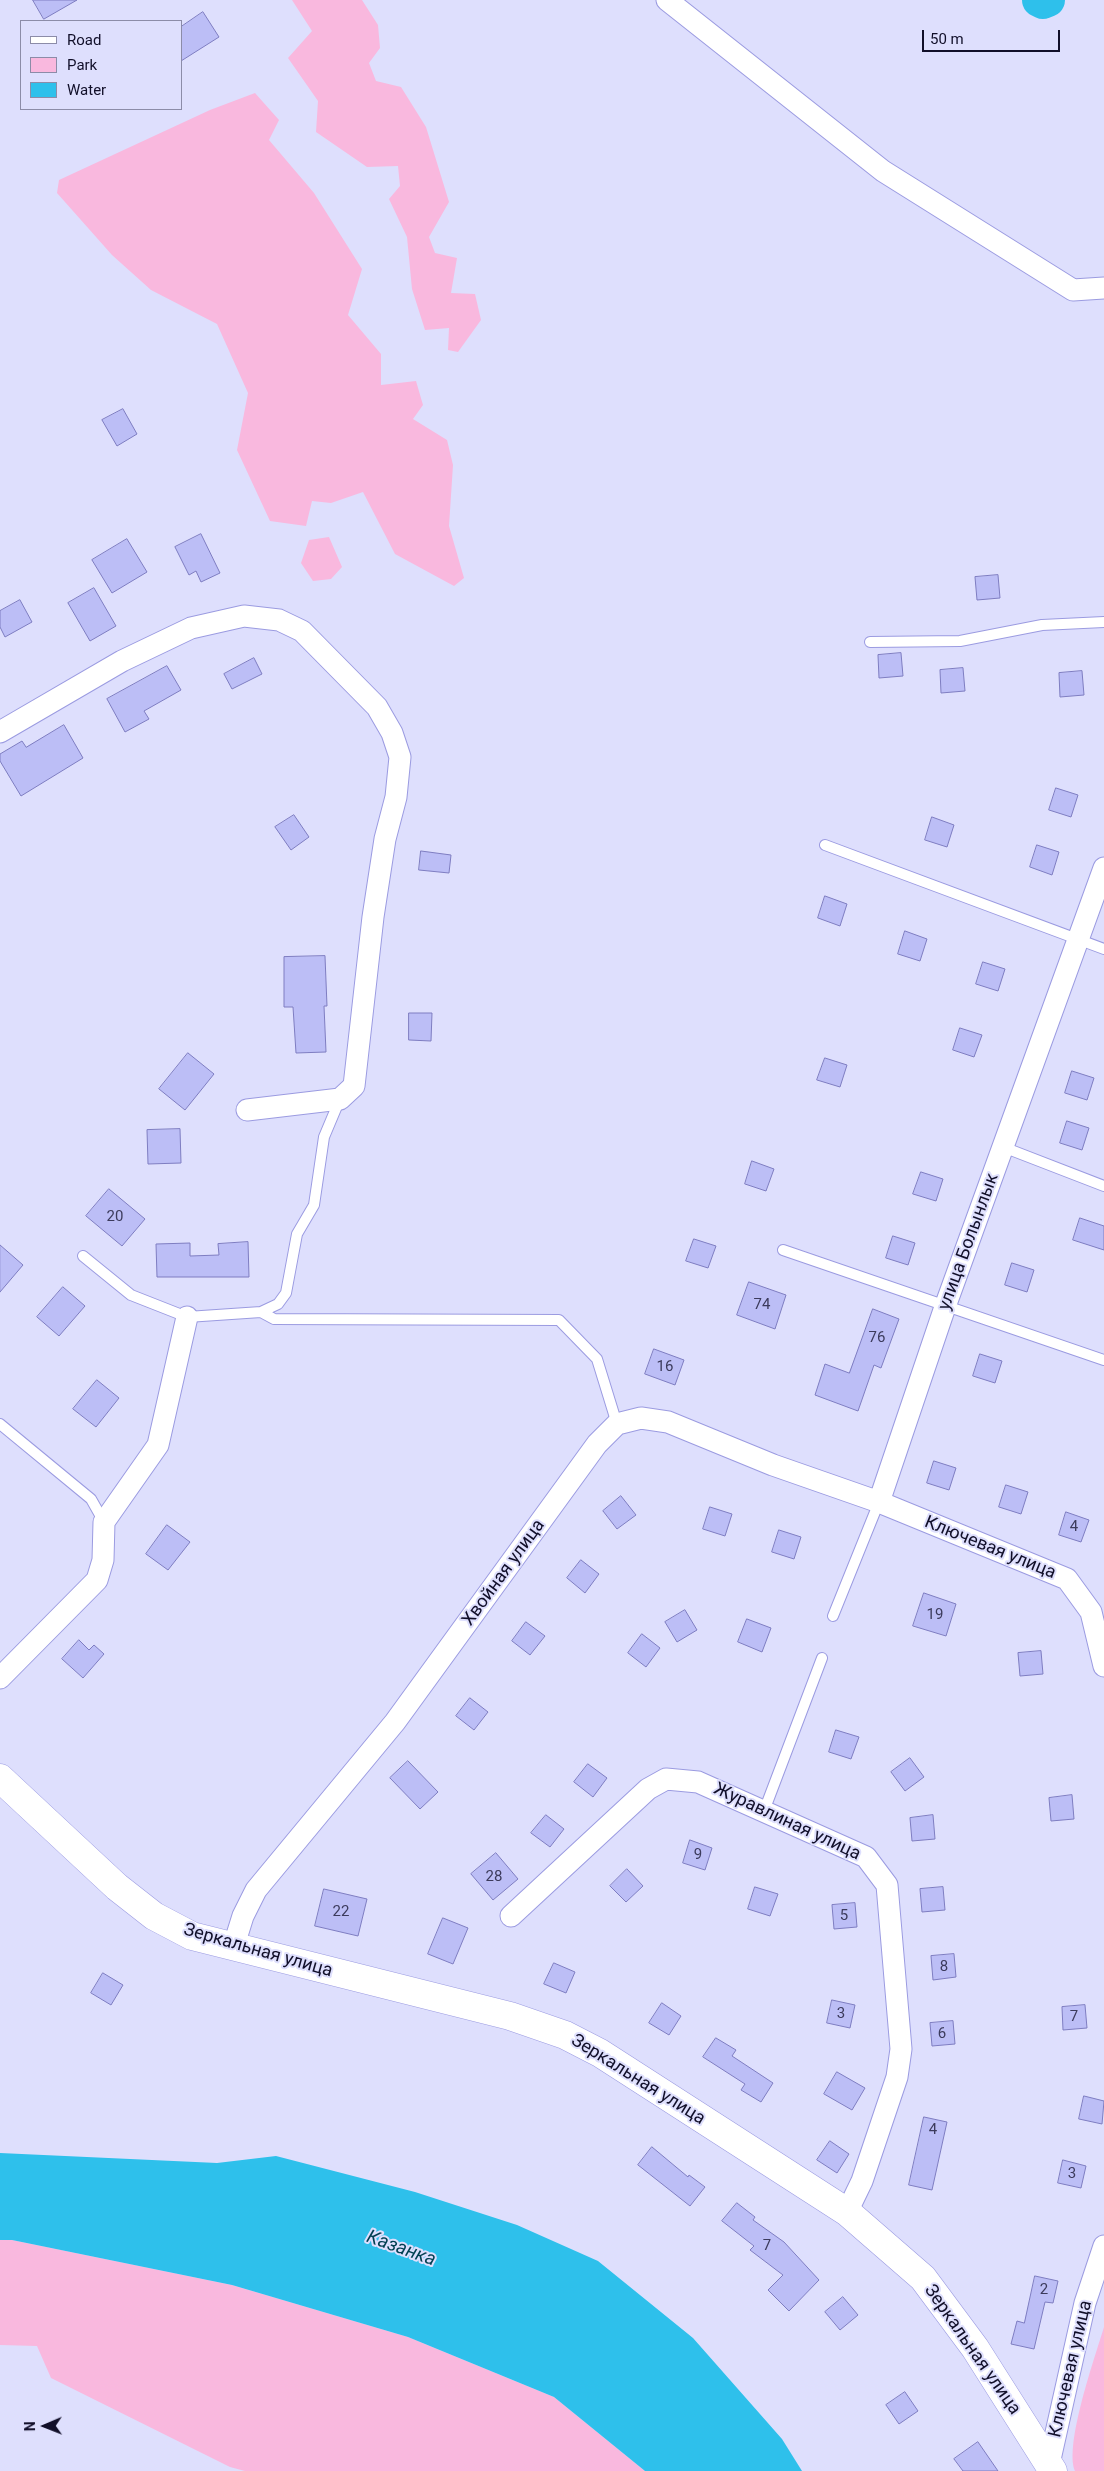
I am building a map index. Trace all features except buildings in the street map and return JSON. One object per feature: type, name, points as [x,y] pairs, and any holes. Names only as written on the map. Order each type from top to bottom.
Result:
[{"type":"street","points":[[667,0],[883,171],[1073,290],[1104,288]]},
{"type":"street","points":[[0,732],[122,661],[191,628],[244,616],[279,620],[302,631],[377,707],[392,733],[400,757],[396,797],[385,839],[373,917],[354,1086],[340,1099],[247,1110]]},
{"type":"street","name":"улица Болынлык","points":[[879,1502],[946,1304],[1104,868]]},
{"type":"street","points":[[0,1678],[97,1580],[104,1560],[104,1522],[158,1445],[187,1317]]},
{"type":"street","points":[[617,1424],[641,1418],[668,1422],[773,1465],[879,1502]]},
{"type":"street","name":"Хвойная улица","points":[[233,1948],[242,1916],[256,1890],[395,1722],[597,1444],[617,1424]]},
{"type":"street","name":"Ключевая улица","points":[[879,1502],[1067,1579],[1091,1612],[1104,1666]]},
{"type":"street","name":"Зеркальная улица","points":[[0,1778],[117,1887],[154,1916],[192,1936],[233,1948],[510,2016],[565,2035],[600,2053],[847,2212],[923,2278],[975,2348],[1051,2467]]},
{"type":"street","name":"Журавлиная улица","points":[[511,1916],[648,1789],[666,1779],[698,1782],[866,1857],[887,1885],[901,2049],[898,2068],[862,2181],[847,2212]]},
{"type":"street","name":"Ключевая улица","points":[[1051,2467],[1085,2303],[1104,2246]]},
{"type":"lane","points":[[870,642],[960,641],[1042,625],[1104,622]]},
{"type":"lane","points":[[825,845],[1077,941],[1104,949]]},
{"type":"lane","points":[[83,1256],[131,1295],[187,1317],[262,1312],[278,1304],[286,1293],[297,1234],[314,1205],[324,1137],[340,1099]]},
{"type":"lane","points":[[1003,1147],[1104,1186]]},
{"type":"lane","points":[[783,1250],[946,1304],[1104,1360]]},
{"type":"lane","points":[[262,1312],[274,1319],[559,1320],[597,1359],[617,1424]]},
{"type":"lane","points":[[0,1424],[91,1500],[104,1522]]},
{"type":"lane","name":"улица Болынлык","points":[[833,1616],[879,1502]]},
{"type":"lane","points":[[764,1811],[822,1658]]},
{"type":"green space","points":[[292,0],[362,0],[378,25],[380,48],[369,63],[376,81],[401,87],[426,127],[449,202],[429,237],[435,253],[457,258],[451,293],[475,294],[481,320],[458,352],[448,350],[449,328],[425,330],[412,289],[407,237],[389,199],[400,186],[398,166],[367,167],[316,132],[318,101],[288,58],[312,31]]},
{"type":"green space","points":[[255,93],[279,120],[269,140],[314,193],[362,269],[348,315],[381,354],[381,385],[416,381],[423,405],[413,419],[447,440],[453,465],[449,526],[464,578],[454,586],[395,554],[363,492],[331,503],[312,501],[306,526],[270,521],[237,450],[248,393],[217,324],[151,290],[112,255],[57,193],[59,180],[210,110]]},
{"type":"green space","points":[[329,537],[342,567],[331,579],[313,581],[301,563],[309,540]]},
{"type":"green space","points":[[0,2240],[12,2240],[232,2285],[408,2337],[554,2397],[645,2471],[245,2471],[230,2467],[51,2378],[37,2346],[0,2345]]},
{"type":"green space","points":[[1104,2327],[1104,2471],[1075,2471],[1073,2459],[1077,2422]]},
{"type":"water","name":"Казанка","points":[[0,2153],[217,2163],[276,2156],[415,2192],[517,2225],[598,2261],[693,2338],[782,2439],[802,2471],[645,2471],[554,2397],[408,2337],[232,2285],[12,2240],[0,2240]]},
{"type":"waterway","points":[[1039,0],[1043,2],[1048,0]]}]
